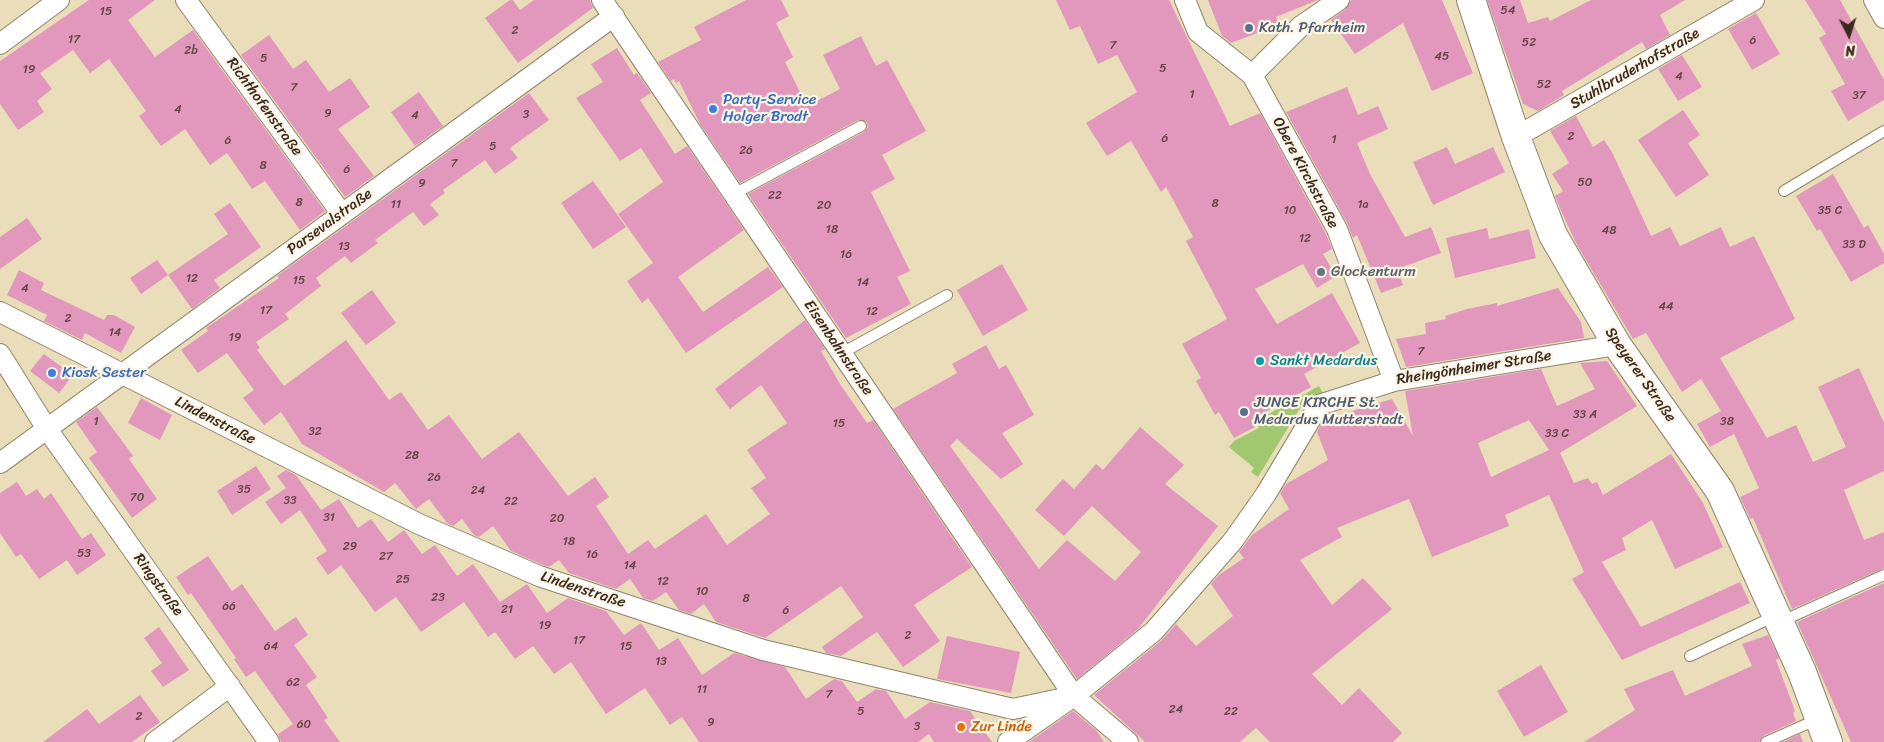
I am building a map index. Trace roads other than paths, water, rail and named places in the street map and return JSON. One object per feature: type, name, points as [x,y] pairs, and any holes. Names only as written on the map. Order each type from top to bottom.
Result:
[{"type":"main road","name":"Speyerer Straße","points":[[1471,0],[1516,137],[1553,235],[1617,345],[1720,491],[1778,619],[1823,730]]},
{"type":"street","points":[[0,44],[58,0]]},
{"type":"street","name":"Richthofenstraße","points":[[186,0],[342,214]]},
{"type":"street","points":[[1185,0],[1198,32],[1252,75],[1301,26],[1339,0]]},
{"type":"street","name":"Stuhlbruderhofstraße","points":[[1516,137],[1754,0]]},
{"type":"street","points":[[1874,0],[1884,18]]},
{"type":"street","name":"Parsevalstraße","points":[[0,463],[342,214],[608,8]]},
{"type":"street","name":"Eisenbahnstraße","points":[[608,8],[1074,696],[1128,742]]},
{"type":"street","name":"Obere Kirchstraße","points":[[1252,75],[1336,229],[1394,381]]},
{"type":"street","name":"Lindenstraße","points":[[0,312],[419,524],[539,576],[763,650],[1013,709],[1074,696]]},
{"type":"street","name":"Rheingönheimer Straße","points":[[1008,742],[1074,696],[1154,631],[1194,588],[1232,542],[1266,494],[1319,406],[1394,381],[1617,345]]},
{"type":"street","name":"Ringstraße","points":[[0,354],[47,429],[269,742]]},
{"type":"street","points":[[155,742],[230,686]]},
{"type":"lane","points":[[734,194],[861,126]]},
{"type":"lane","points":[[1784,191],[1884,131]]},
{"type":"lane","points":[[842,353],[947,295]]},
{"type":"lane","points":[[1690,656],[1884,575]]},
{"type":"lane","points":[[1766,742],[1823,730]]},
{"type":"place","name":"Kath. Pfarrheim","points":[[1249,28]]},
{"type":"place","name":"Party-Service Holger Brodt","points":[[713,109]]},
{"type":"place","name":"Glockenturm","points":[[1321,272]]},
{"type":"place","name":"Sankt Medardus","points":[[1260,361]]},
{"type":"place","name":"Kiosk Sester","points":[[52,373]]},
{"type":"place","name":"JUNGE KIRCHE St. Medardus Mutterstadt","points":[[1244,412]]},
{"type":"place","name":"Zur Linde","points":[[961,727]]}]
